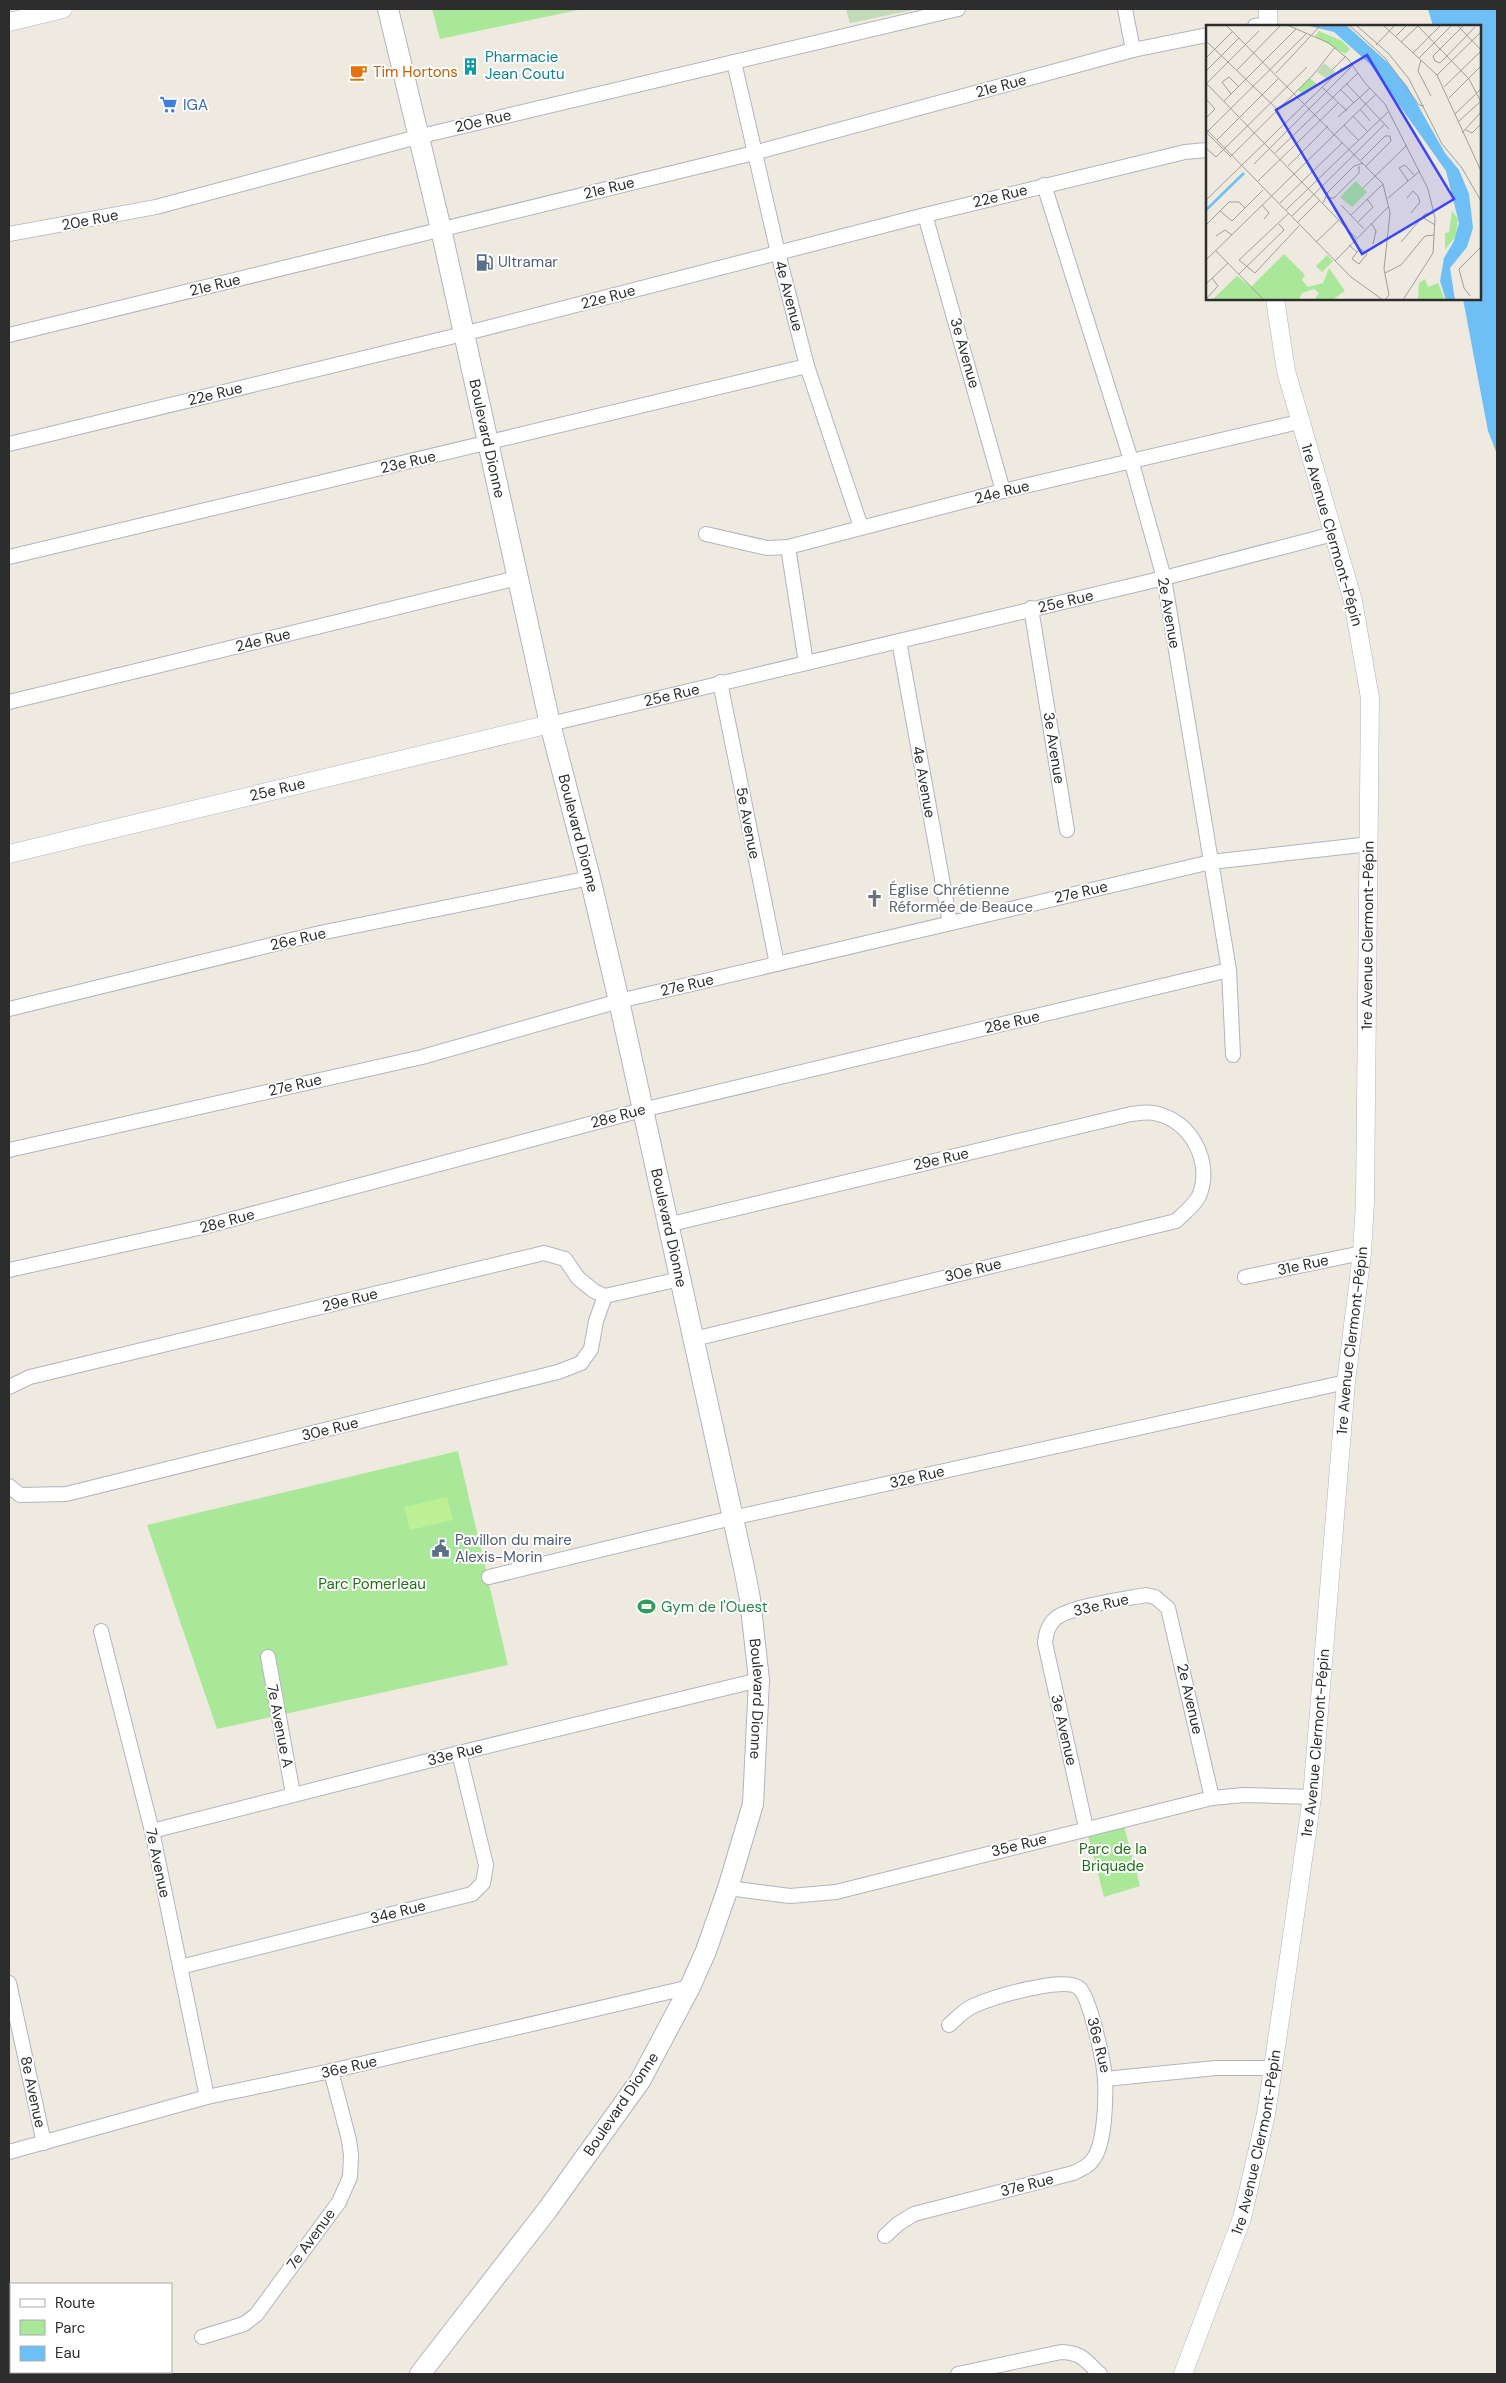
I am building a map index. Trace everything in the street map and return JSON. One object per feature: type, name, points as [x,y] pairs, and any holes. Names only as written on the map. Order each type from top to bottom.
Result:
[{"type":"main road","name":"Boulevard Dionne","points":[[388,9],[417,137],[441,229],[550,724],[590,878],[619,1001],[750,1599],[759,1680],[752,1804],[728,1888],[690,1987],[640,2081],[542,2216],[420,2374]]},
{"type":"street","points":[[9,22],[28,13],[63,9]]},
{"type":"street","name":"20e Rue","points":[[9,234],[156,207],[417,137],[958,9]]},
{"type":"street","points":[[1125,9],[1133,50]]},
{"type":"street","name":"21e Rue","points":[[9,336],[754,153],[1133,50],[1206,35]]},
{"type":"street","name":"4e Avenue","points":[[734,62],[778,253],[808,366],[861,527]]},
{"type":"street","name":"22e Rue","points":[[9,444],[463,334],[1044,185],[1185,152],[1206,150]]},
{"type":"street","name":"2e Avenue","points":[[1044,185],[1131,460],[1164,578],[1229,970],[1233,1055]]},
{"type":"street","name":"3e Avenue","points":[[926,215],[1003,491]]},
{"type":"street","name":"1re Avenue Clermont-Pépin","points":[[1182,2374],[1242,2218],[1266,2114],[1312,1797],[1346,1382],[1362,1253],[1366,1157],[1366,994],[1370,844],[1371,722],[1369,684],[1353,601],[1299,422],[1285,363],[1275,300]]},
{"type":"street","name":"23e Rue","points":[[9,557],[808,366]]},
{"type":"street","name":"24e Rue","points":[[706,534],[767,548],[788,547],[1003,491],[1299,422]]},
{"type":"street","name":"25e Rue","points":[[9,854],[720,682],[1164,578],[1333,534]]},
{"type":"street","points":[[788,547],[806,663]]},
{"type":"street","name":"24e Rue","points":[[9,702],[518,578]]},
{"type":"street","name":"3e Avenue","points":[[1031,608],[1068,830]]},
{"type":"street","name":"4e Avenue","points":[[898,641],[950,923]]},
{"type":"street","name":"5e Avenue","points":[[720,682],[776,964]]},
{"type":"street","name":"27e Rue","points":[[9,1150],[422,1057],[619,1001],[1212,862],[1370,844]]},
{"type":"street","name":"26e Rue","points":[[9,1009],[320,933],[590,878]]},
{"type":"street","name":"28e Rue","points":[[9,1270],[203,1227],[642,1110],[1229,970]]},
{"type":"street","name":"29e Rue","points":[[667,1225],[1145,1112],[1159,1114],[1174,1121],[1186,1131],[1201,1153]]},
{"type":"street","name":"30e Rue","points":[[694,1339],[1176,1221],[1199,1197],[1203,1184],[1201,1153]]},
{"type":"street","name":"29e Rue","points":[[9,1387],[30,1377],[544,1253],[565,1259],[578,1278],[594,1291],[605,1296]]},
{"type":"street","name":"31e Rue","points":[[1245,1277],[1362,1253]]},
{"type":"street","points":[[605,1296],[680,1279]]},
{"type":"street","name":"30e Rue","points":[[9,1486],[20,1495],[66,1494],[558,1372],[581,1363],[591,1349],[596,1321],[605,1296]]},
{"type":"street","name":"32e Rue","points":[[489,1577],[732,1518],[1346,1382]]},
{"type":"street","name":"33e Rue","points":[[1046,1632],[1057,1617],[1076,1610],[1146,1595],[1163,1602]]},
{"type":"street","name":"2e Avenue","points":[[1163,1602],[1171,1617],[1212,1798]]},
{"type":"street","name":"7e Avenue","points":[[101,1632],[152,1831],[207,2097]]},
{"type":"street","name":"3e Avenue","points":[[1046,1632],[1046,1656],[1086,1828]]},
{"type":"street","name":"7e Avenue A","points":[[268,1657],[293,1794]]},
{"type":"street","name":"33e Rue","points":[[152,1831],[293,1794],[759,1680]]},
{"type":"street","name":"34e Rue","points":[[180,1967],[472,1894],[484,1883],[486,1865],[459,1753]]},
{"type":"street","name":"35e Rue","points":[[728,1888],[790,1896],[836,1892],[1212,1798],[1244,1795],[1312,1797]]},
{"type":"street","name":"8e Avenue","points":[[9,1983],[44,2143]]},
{"type":"street","name":"36e Rue","points":[[949,2026],[971,2007],[985,2002],[1052,1984],[1072,1985],[1080,1988],[1089,2006],[1105,2079],[1216,2068],[1273,2068]]},
{"type":"street","name":"36e Rue","points":[[9,2152],[207,2097],[331,2071],[690,1987]]},
{"type":"street","name":"7e Avenue","points":[[202,2337],[244,2324],[256,2315],[339,2202],[350,2178],[351,2155],[331,2071]]},
{"type":"street","name":"37e Rue","points":[[885,2236],[898,2224],[914,2214],[1073,2173],[1085,2168],[1095,2158],[1100,2143],[1105,2079]]},
{"type":"street","points":[[958,2374],[989,2370],[1068,2352],[1074,2352],[1087,2359],[1100,2374]]},
{"type":"green space","points":[[432,9],[583,9],[440,39]]},
{"type":"green space","points":[[846,9],[918,9],[850,23]]},
{"type":"green space","name":"Parc Pomerleau","points":[[458,1451],[508,1665],[217,1729],[147,1525]]},
{"type":"green space","points":[[447,1497],[453,1520],[410,1530],[404,1507]]},
{"type":"green space","name":"Parc de la Briquade","points":[[1122,1819],[1140,1886],[1104,1897],[1086,1828]]},
{"type":"water","points":[[1428,9],[1497,9],[1497,454],[1488,431],[1463,300],[1481,300],[1481,25],[1433,25]]},
{"type":"place","name":"Pharmacie Jean Coutu","points":[[471,66]]},
{"type":"place","name":"Tim Hortons","points":[[359,72]]},
{"type":"place","name":"IGA","points":[[169,105]]},
{"type":"place","name":"Ultramar","points":[[484,262]]},
{"type":"place","name":"Église Chrétienne Réformée de Beauce","points":[[875,899]]},
{"type":"place","name":"Pavillon du maire Alexis-Morin","points":[[441,1549]]},
{"type":"place","name":"Gym de l'Ouest","points":[[647,1607]]}]
